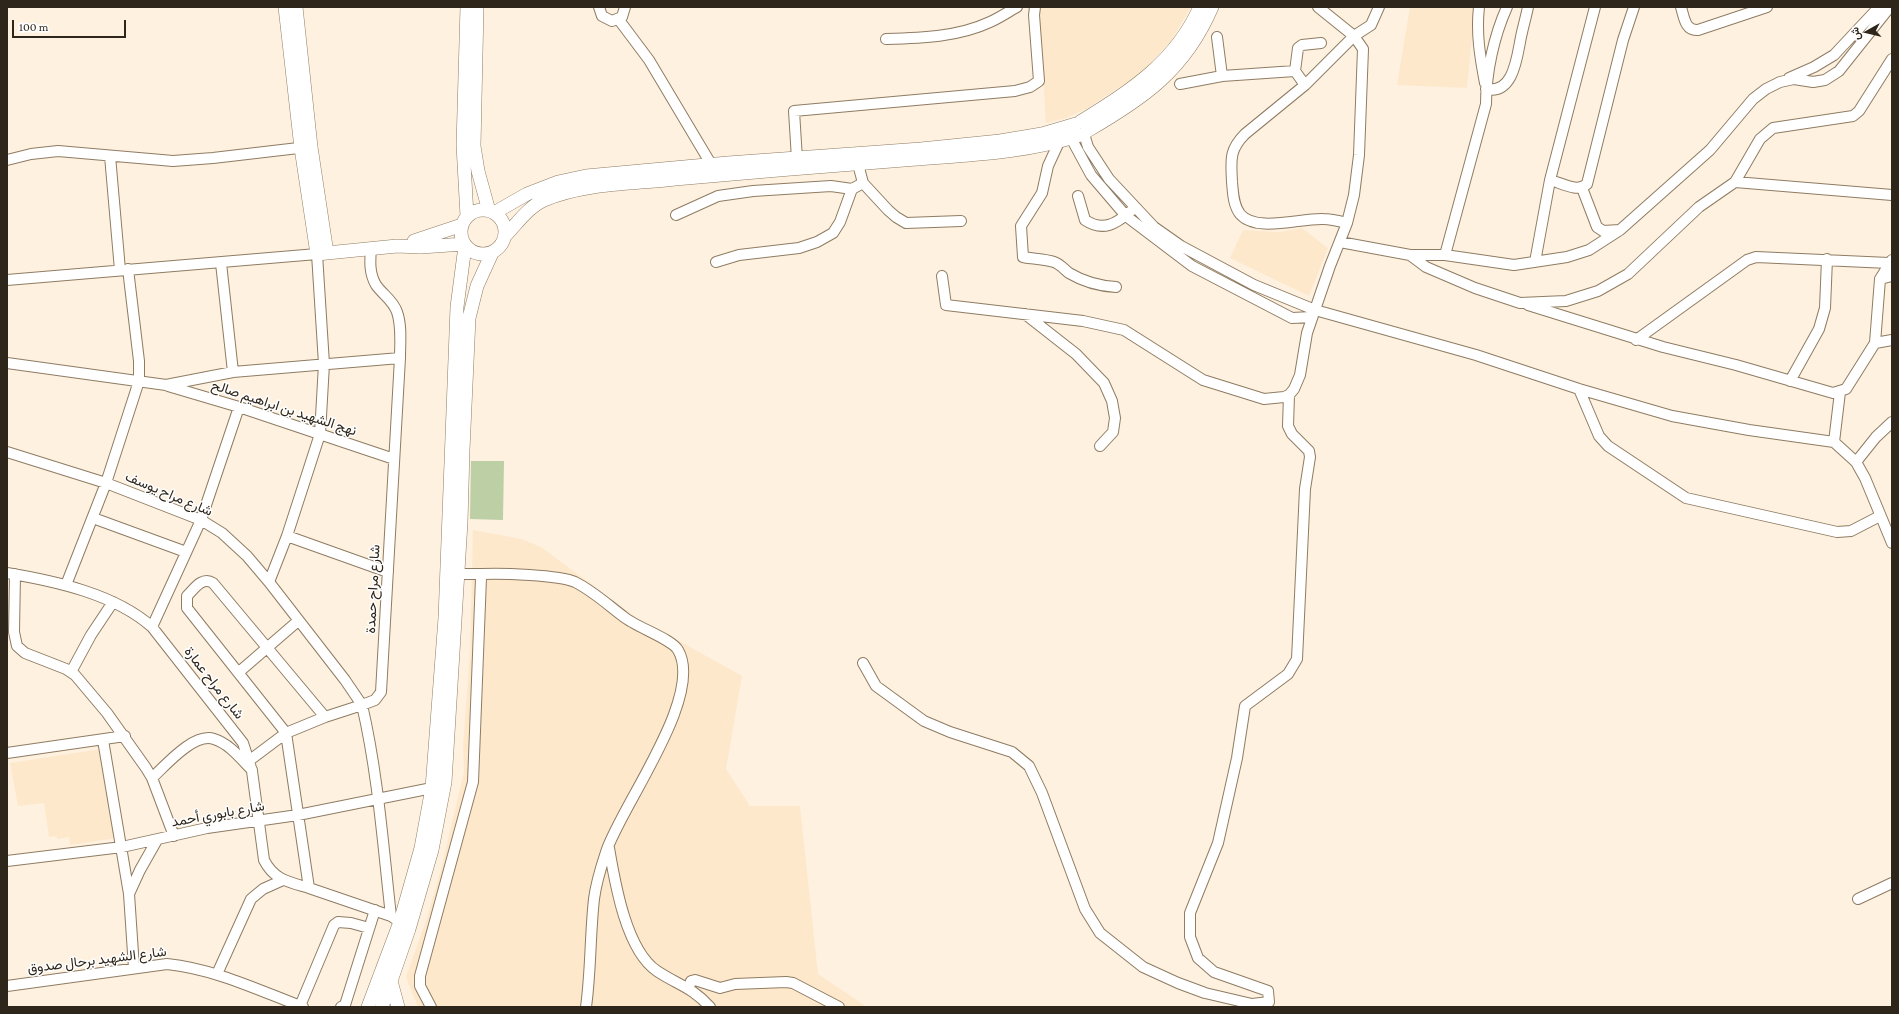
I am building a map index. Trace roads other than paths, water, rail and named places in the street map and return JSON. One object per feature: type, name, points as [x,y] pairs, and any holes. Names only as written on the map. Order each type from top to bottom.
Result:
[{"type":"main road","points":[[285,7],[293,34],[306,147],[322,254],[397,246],[421,247],[464,245]]},
{"type":"main road","points":[[293,34],[296,7]]},
{"type":"main road","points":[[467,7],[463,145],[464,220],[460,234],[464,245],[469,250],[480,254],[492,253],[498,249],[504,237],[531,209],[542,201],[589,188],[995,153],[1077,132],[1139,98],[1162,79],[1187,53],[1212,7]]},
{"type":"main road","points":[[477,7],[474,146],[478,171],[491,212],[503,223],[504,237]]},
{"type":"main road","points":[[397,246],[430,237],[464,220],[477,210],[491,212],[527,194],[558,182],[586,176],[711,164],[1000,141],[1042,134],[1077,132],[1155,70],[1183,39],[1200,7]]},
{"type":"main road","points":[[368,1007],[396,919],[421,848],[432,788],[445,618],[458,307],[464,245]]},
{"type":"main road","points":[[382,1007],[409,929],[432,850],[445,782],[459,574],[469,318],[477,286],[492,253]]},
{"type":"main road","points":[[391,981],[398,1007]]},
{"type":"street","points":[[599,7],[600,13],[605,19],[612,22],[619,20],[624,14],[625,7]]},
{"type":"street","points":[[886,39],[913,38],[957,33],[989,22],[1017,7]]},
{"type":"street","points":[[798,158],[794,111],[949,98],[1015,91],[1030,87],[1039,81],[1034,14],[1036,7]]},
{"type":"street","points":[[942,276],[946,305],[1023,313],[1098,324],[1124,330],[1203,380],[1264,399],[1289,395],[1294,389],[1300,376],[1307,333],[1330,266],[1347,223],[1354,195],[1359,155],[1363,48],[1354,36],[1318,7]]},
{"type":"street","points":[[1347,223],[1324,219],[1259,224],[1248,221],[1240,214],[1235,206],[1231,160],[1232,150],[1237,142],[1305,85],[1354,36],[1371,25],[1379,7]]},
{"type":"street","points":[[1445,255],[1486,104],[1486,89],[1479,50],[1477,22],[1479,7]]},
{"type":"street","points":[[1486,89],[1498,26],[1507,7]]},
{"type":"street","points":[[1486,89],[1493,90],[1500,88],[1508,81],[1517,60],[1528,7]]},
{"type":"street","points":[[1534,262],[1550,180],[1595,7]]},
{"type":"street","points":[[1550,180],[1577,188],[1582,188],[1590,179],[1623,40],[1634,7]]},
{"type":"street","points":[[1681,7],[1688,28],[1693,31],[1766,7]]},
{"type":"street","points":[[1340,242],[1410,255],[1445,255],[1514,265],[1567,257],[1589,250],[1620,230],[1710,150],[1753,99],[1780,82],[1814,67],[1834,55],[1879,7]]},
{"type":"street","points":[[1780,82],[1794,79],[1813,82],[1826,80],[1840,71],[1890,7]]},
{"type":"street","points":[[619,20],[649,60],[711,164]]},
{"type":"street","points":[[1217,37],[1222,76]]},
{"type":"street","points":[[1305,85],[1295,70],[1298,48],[1302,45],[1321,43]]},
{"type":"street","points":[[1520,303],[1566,300],[1598,291],[1628,274],[1699,207],[1735,182],[1760,139],[1773,128],[1853,116],[1859,111],[1892,59]]},
{"type":"street","points":[[1180,84],[1222,76],[1295,70]]},
{"type":"street","points":[[1077,132],[1109,179],[1154,226],[1181,246],[1254,285],[1313,314],[1476,355],[1579,389],[1672,416],[1749,430],[1834,442],[1856,462],[1865,478],[1892,542]]},
{"type":"street","points":[[1077,132],[1091,175],[1126,216],[1192,266],[1292,318],[1307,333]]},
{"type":"street","points":[[1077,132],[1048,166],[1042,194],[1021,226],[1023,257],[1053,262],[1087,282],[1100,286],[1116,287]]},
{"type":"street","points":[[7,160],[31,154],[58,151],[173,161],[213,158],[306,147]]},
{"type":"street","points":[[66,586],[106,482],[139,381],[139,361],[124,270],[110,156]]},
{"type":"street","points":[[858,164],[863,182],[892,214],[906,223],[961,221]]},
{"type":"street","points":[[716,262],[739,255],[799,248],[817,242],[833,233],[840,222],[852,189],[863,182]]},
{"type":"street","points":[[1735,182],[1892,196]]},
{"type":"street","points":[[676,215],[718,196],[746,192],[831,186],[852,189]]},
{"type":"street","points":[[1582,188],[1597,227],[1603,231],[1620,230]]},
{"type":"street","points":[[1078,196],[1085,220],[1095,227],[1109,225],[1126,216],[1136,207]]},
{"type":"street","name":"شارع مراح حمدة","points":[[250,760],[286,733],[325,716],[375,700],[381,692],[400,358],[400,322],[392,302],[377,286],[372,277],[370,267],[371,248]]},
{"type":"street","points":[[7,280],[322,254],[324,364],[320,434],[287,536],[269,582]]},
{"type":"street","points":[[1410,255],[1426,267],[1475,288],[1520,303],[1636,340],[1833,393],[1846,390],[1876,343],[1880,278],[1890,261],[1767,256],[1756,257],[1747,260],[1636,340]]},
{"type":"street","points":[[1790,381],[1819,329],[1825,308],[1827,259]]},
{"type":"street","points":[[221,263],[233,372]]},
{"type":"street","points":[[1880,278],[1892,276]]},
{"type":"street","points":[[1023,313],[1076,354],[1104,383],[1112,401],[1115,418],[1113,432],[1100,446]]},
{"type":"street","points":[[1292,318],[1313,314]]},
{"type":"street","points":[[1876,343],[1892,340]]},
{"type":"street","points":[[7,363],[166,385],[233,372],[400,358]]},
{"type":"street","name":"نهج الشهيد بن ابراهيم صالح","points":[[166,385],[239,407],[394,459]]},
{"type":"street","points":[[1579,389],[1599,436],[1608,446],[1686,498],[1837,532],[1851,531],[1880,516]]},
{"type":"street","points":[[1834,442],[1840,392]]},
{"type":"street","points":[[863,663],[876,686],[924,722],[1012,752],[1029,766],[1042,792],[1084,909],[1100,933],[1143,967],[1178,983],[1205,993],[1252,1004],[1269,1002],[1268,992],[1214,972],[1198,958],[1190,937],[1190,913],[1218,843],[1246,706],[1288,674],[1297,658],[1305,489],[1310,457],[1309,451],[1292,434],[1288,426],[1289,395]]},
{"type":"street","points":[[152,627],[200,520],[239,407]]},
{"type":"street","points":[[1856,462],[1876,437],[1892,422]]},
{"type":"street","name":"شارع مراح يوسف","points":[[7,452],[106,482],[200,520],[235,543],[269,582],[298,621],[346,680],[362,705]]},
{"type":"street","points":[[93,518],[186,552]]},
{"type":"street","points":[[287,536],[388,572]]},
{"type":"street","points":[[11,573],[10,633],[17,646],[21,650],[71,672],[93,695],[125,736],[152,778],[174,836]]},
{"type":"street","name":"شارع مراح عمارة","points":[[11,573],[66,586],[113,602],[136,614],[152,627],[243,743],[250,760],[264,860],[269,869],[275,876],[283,880],[375,910],[396,919]]},
{"type":"street","points":[[459,574],[495,573],[562,578],[573,582],[583,587],[630,622],[669,642],[677,649],[680,657],[683,676],[680,695],[672,721],[648,772],[613,832],[594,898],[586,1007]]},
{"type":"street","points":[[432,1007],[420,986],[420,976],[473,782],[482,574]]},
{"type":"street","points":[[309,888],[286,733],[187,608],[187,596],[200,583],[207,581],[212,583],[325,716]]},
{"type":"street","points":[[71,672],[91,636],[113,602]]},
{"type":"street","points":[[239,672],[298,621]]},
{"type":"street","points":[[362,705],[368,730],[396,919]]},
{"type":"street","points":[[7,753],[125,736]]},
{"type":"street","points":[[152,778],[190,744],[205,738],[213,738],[222,743],[234,752],[252,771]]},
{"type":"street","points":[[103,740],[129,894],[134,968]]},
{"type":"street","name":"شارع بابوري أحمد","points":[[7,861],[122,847],[207,828],[298,815],[432,788]]},
{"type":"street","points":[[129,894],[140,870],[157,840]]},
{"type":"street","points":[[608,846],[619,901],[636,946],[656,970],[688,987],[700,996],[710,1007]]},
{"type":"street","points":[[217,974],[251,899],[263,889],[283,880]]},
{"type":"street","points":[[1858,899],[1892,883]]},
{"type":"street","points":[[342,1007],[345,1005],[375,910]]},
{"type":"street","points":[[301,1006],[334,925],[338,922],[352,923],[369,928]]},
{"type":"street","name":"شارع الشهيد برحال صدوق","points":[[7,986],[167,964],[191,966],[217,974],[301,1006]]},
{"type":"street","points":[[688,987],[691,981],[695,980],[720,988],[735,984],[786,982],[793,983],[839,1007]]}]
